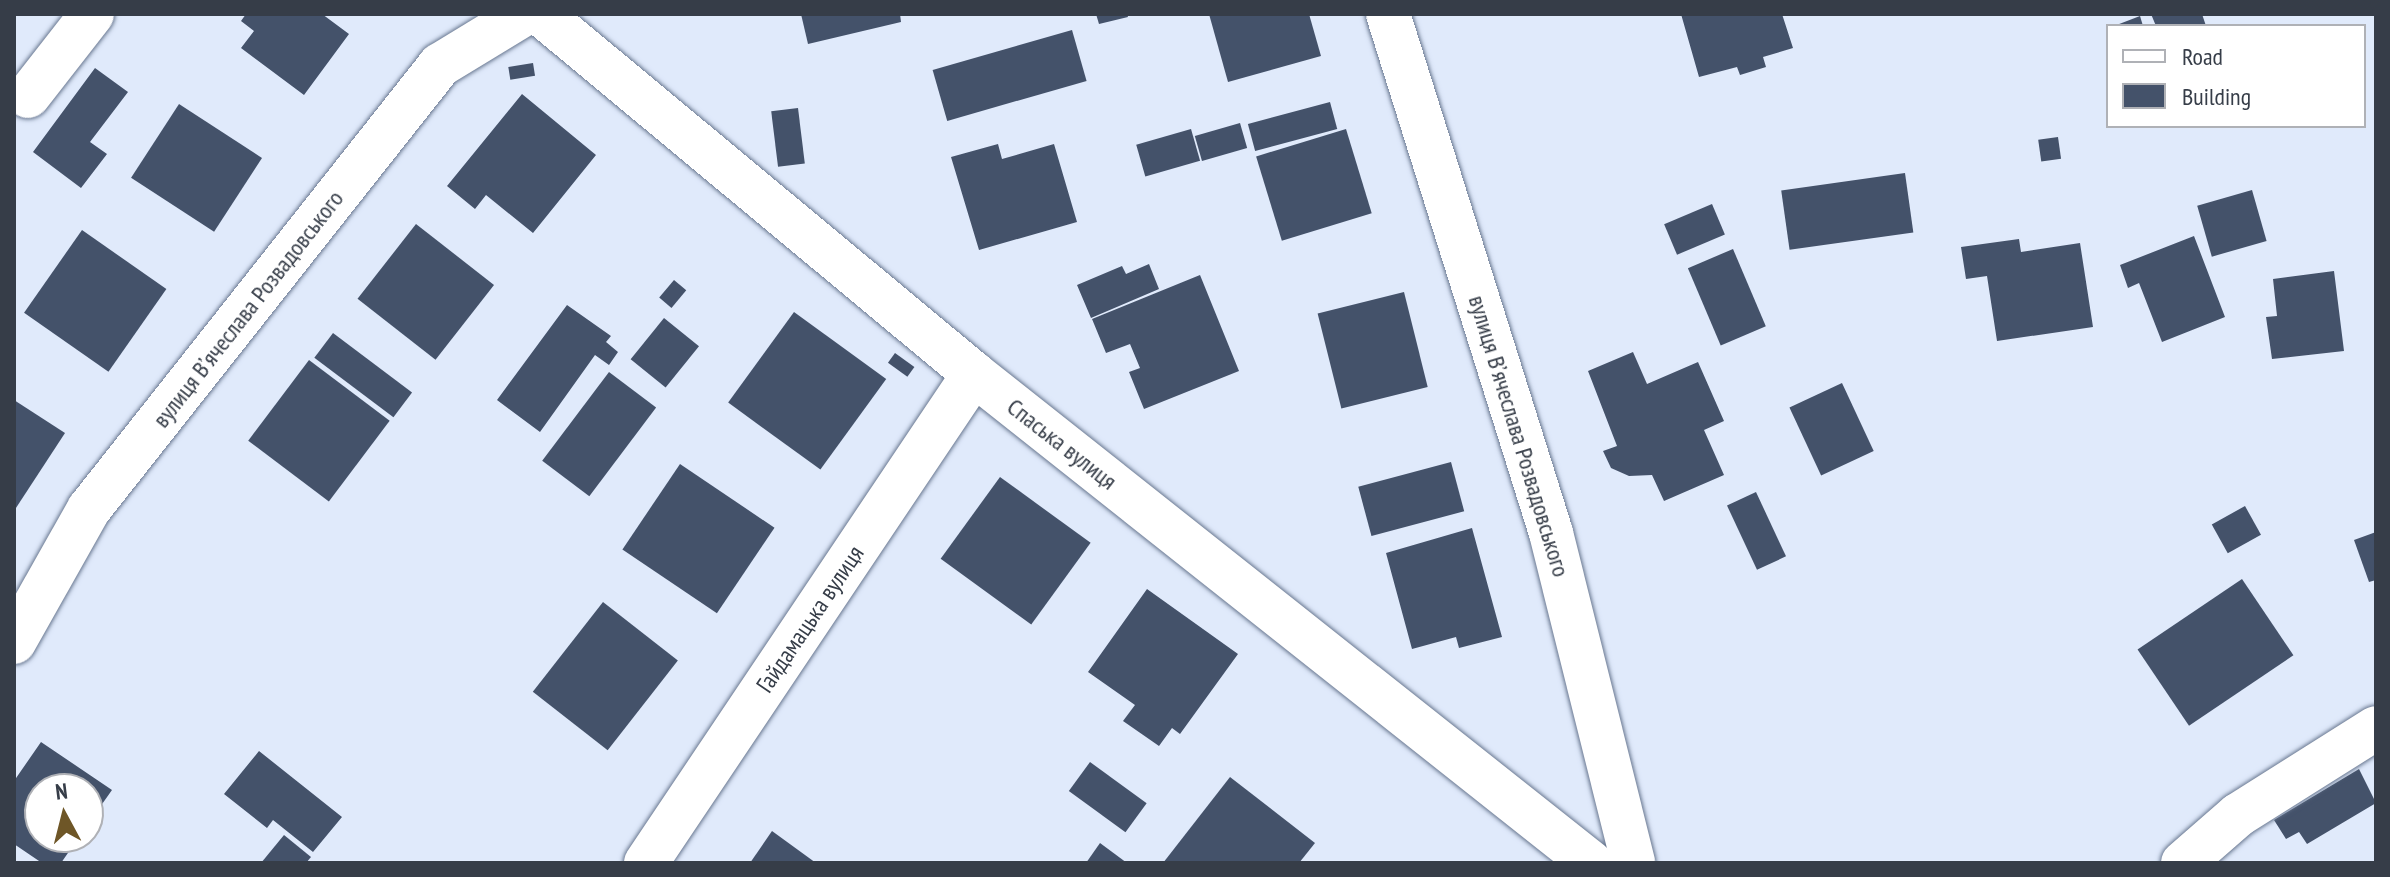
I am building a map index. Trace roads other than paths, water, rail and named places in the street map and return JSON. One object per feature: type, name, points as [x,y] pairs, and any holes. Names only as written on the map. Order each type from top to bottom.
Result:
[{"type":"street","points":[[28,96],[92,14]]},
{"type":"street","name":"вулиця Вʼячеслава Розвадовського","points":[[14,642],[89,509],[440,65],[524,14]]},
{"type":"street","name":"Спаська вулиця","points":[[541,14],[974,374],[1591,863]]},
{"type":"street","name":"вулиця Вʼячеслава Розвадовського","points":[[1388,14],[1551,533],[1633,863]]},
{"type":"street","name":"Гайдамацька вулиця","points":[[646,863],[974,374]]},
{"type":"street","points":[[2183,863],[2238,815],[2376,728]]}]
